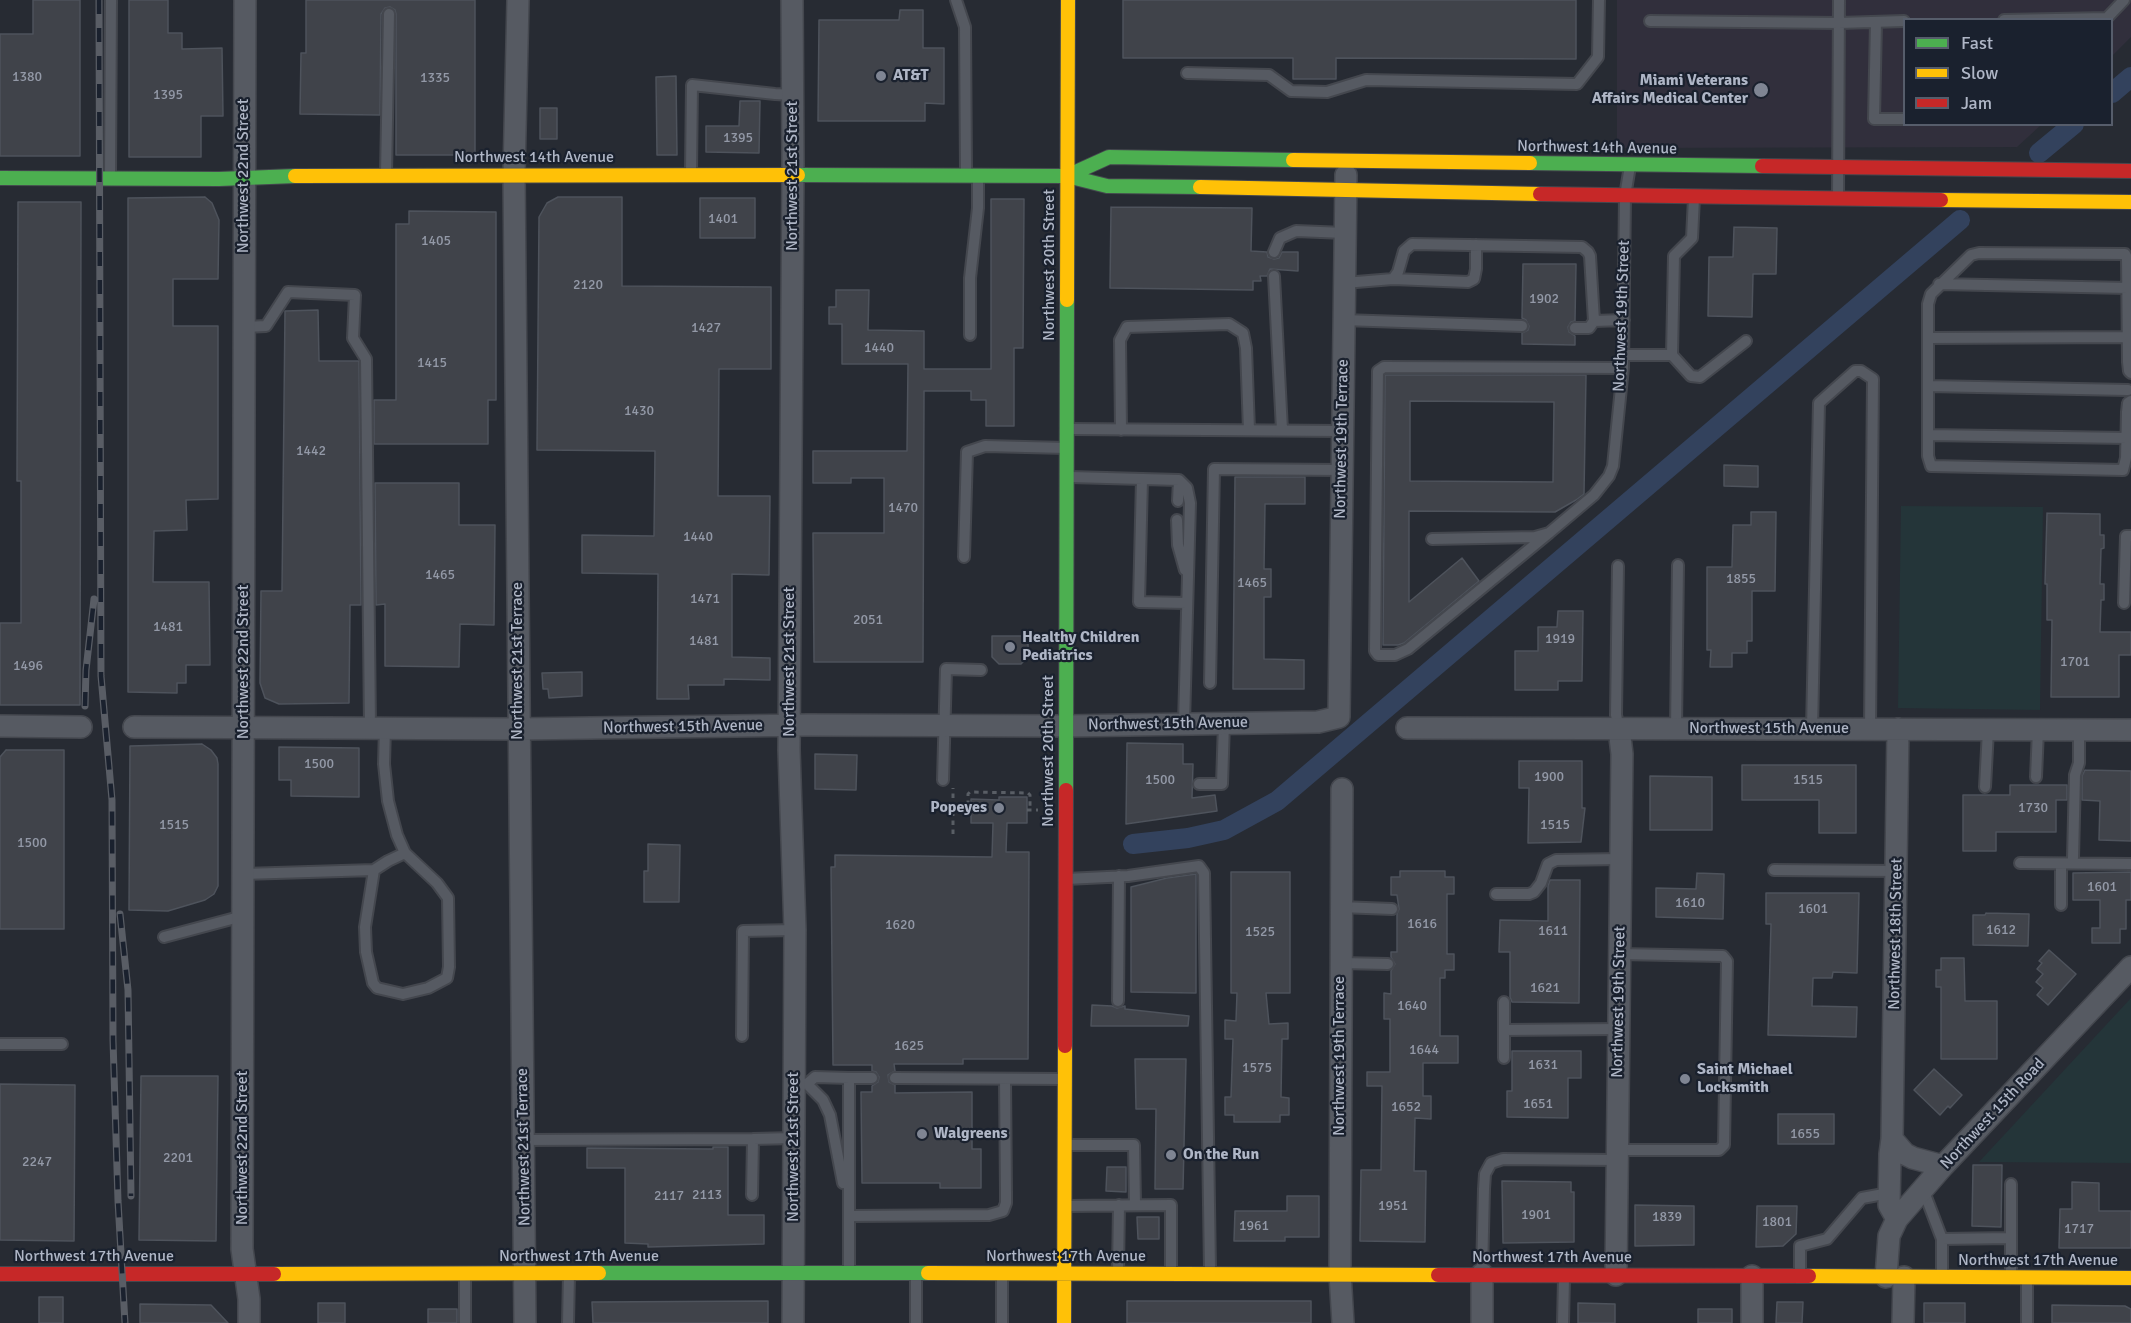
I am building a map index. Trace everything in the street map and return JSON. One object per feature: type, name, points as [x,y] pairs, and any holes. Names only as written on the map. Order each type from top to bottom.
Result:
[{"type":"main road","name":"Northwest 20th Street","points":[[1064,1323],[1068,0]]},
{"type":"main road","name":"Northwest 14th Avenue","points":[[1067,176],[1109,156],[2131,171]]},
{"type":"main road","name":"Northwest 14th Avenue","points":[[0,178],[219,179],[514,174],[1067,176],[1107,186],[1624,196],[2131,202]]},
{"type":"main road","name":"Northwest 17th Avenue","points":[[0,1274],[1118,1273],[2131,1278]]},
{"type":"street","name":"Northwest 22nd Street","points":[[245,0],[242,1250],[249,1299],[249,1323]]},
{"type":"street","name":"Northwest 21st Terrace","points":[[518,0],[514,174],[525,1323]]},
{"type":"street","name":"Northwest 21st Street","points":[[792,0],[791,864],[801,1084],[794,1138],[793,1323]]},
{"type":"street","name":"Northwest 19th Terrace","points":[[1339,717],[1346,160]]},
{"type":"street","name":"Northwest 15th Avenue","points":[[134,727],[518,729],[790,725],[1066,726],[1318,722],[1339,717]]},
{"type":"street","points":[[0,726],[81,727]]},
{"type":"street","name":"Northwest 15th Avenue","points":[[1407,728],[2131,730]]},
{"type":"street","name":"Northwest 19th Street","points":[[1616,1275],[1622,754],[1619,729]]},
{"type":"street","name":"Northwest 18th Street","points":[[1897,1219],[1889,1205],[1889,1193],[1890,1154],[1893,1139],[1898,729]]},
{"type":"street","name":"Northwest 19th Terrace","points":[[1342,789],[1340,1274],[1343,1323]]},
{"type":"street","name":"Northwest 15th Road","points":[[1895,1277],[1888,1236],[1897,1219],[1943,1166],[2131,967]]},
{"type":"street","points":[[1893,1139],[1905,1154],[1943,1166]]},
{"type":"street","points":[[1482,1274],[1482,1323]]},
{"type":"street","points":[[1752,1276],[1752,1323]]},
{"type":"street","points":[[1895,1277],[1903,1323]]},
{"type":"lane","points":[[110,178],[111,0]]},
{"type":"lane","points":[[956,0],[965,27],[972,177],[978,208],[970,278],[970,335]]},
{"type":"lane","points":[[1187,73],[1269,75],[1291,91],[1327,92],[1366,80],[1577,84],[1598,57],[1599,0]]},
{"type":"lane","points":[[1838,199],[1839,0]]},
{"type":"lane","points":[[2107,18],[2124,0]]},
{"type":"lane","points":[[386,175],[389,14]]},
{"type":"lane","points":[[1650,21],[1839,23],[1903,21]]},
{"type":"lane","points":[[1876,22],[1874,119],[1903,119]]},
{"type":"lane","points":[[690,175],[692,85],[793,94]]},
{"type":"lane","name":"Northwest 19th Street","points":[[1549,533],[1594,495],[1609,476],[1613,466],[1623,368],[1624,196],[1630,165]]},
{"type":"lane","points":[[1694,197],[1692,238],[1674,256],[1672,355],[1691,376],[1700,377],[1746,342]]},
{"type":"lane","points":[[1274,252],[1280,238],[1296,231],[1345,233]]},
{"type":"lane","points":[[1393,279],[1398,273],[1404,251],[1412,244],[1582,247],[1590,256],[1594,321],[1589,328],[1575,328]]},
{"type":"lane","points":[[1344,283],[1393,279],[1468,282],[1474,279],[1476,245]]},
{"type":"lane","points":[[1979,253],[2125,254],[2128,288],[2130,402],[2123,470],[1937,468],[1931,466],[1928,435],[1928,304],[1931,294],[1939,284],[1971,255],[1979,253]]},
{"type":"lane","points":[[1274,276],[1282,430]]},
{"type":"lane","points":[[1939,284],[2128,288]]},
{"type":"lane","points":[[245,327],[266,326],[288,292],[355,295],[353,338],[366,359],[377,727],[388,801],[397,835],[405,853],[437,883],[448,897],[449,967],[447,978],[439,984],[403,994],[377,988],[373,983],[366,952],[365,927],[374,870]]},
{"type":"lane","points":[[1343,320],[1522,326]]},
{"type":"lane","points":[[1594,321],[1624,320]]},
{"type":"lane","points":[[1120,430],[1120,340],[1127,327],[1229,324],[1243,333],[1246,348],[1248,430]]},
{"type":"lane","points":[[1928,338],[2128,337]]},
{"type":"lane","points":[[1623,355],[1672,355]]},
{"type":"lane","points":[[1549,533],[1408,649],[1395,655],[1378,655],[1375,651],[1378,371],[1384,367],[1623,368]]},
{"type":"lane","points":[[1812,729],[1819,403],[1855,371],[1861,371],[1873,379],[1870,729]]},
{"type":"lane","points":[[1928,386],[2128,390]]},
{"type":"lane","points":[[1066,429],[1342,431]]},
{"type":"lane","points":[[1928,435],[2127,438]]},
{"type":"lane","points":[[964,557],[967,452],[985,446],[1066,448]]},
{"type":"lane","points":[[1210,683],[1214,469],[1341,470]]},
{"type":"lane","points":[[1066,476],[1179,480],[1187,488],[1190,503],[1184,723]]},
{"type":"lane","points":[[1142,478],[1139,602],[1187,603]]},
{"type":"lane","points":[[1178,501],[1179,480]]},
{"type":"lane","points":[[1178,520],[1178,545],[1188,579]]},
{"type":"lane","points":[[1432,539],[1535,537],[1549,533]]},
{"type":"lane","points":[[2124,603],[2126,536],[2131,536]]},
{"type":"lane","points":[[1676,729],[1678,565]]},
{"type":"lane","points":[[1618,566],[1616,716],[1619,729]]},
{"type":"lane","points":[[948,780],[943,726],[946,669],[981,670]]},
{"type":"lane","points":[[1199,784],[1222,784],[1224,723]]},
{"type":"lane","points":[[1985,787],[1988,730]]},
{"type":"lane","points":[[2036,777],[2038,730]]},
{"type":"lane","points":[[2073,858],[2074,775],[2079,763],[2079,730]]},
{"type":"lane","points":[[243,874],[374,870],[405,853]]},
{"type":"lane","points":[[1496,894],[1534,892],[1541,883],[1548,864],[1556,860],[1620,859]]},
{"type":"lane","points":[[2020,863],[2131,864]]},
{"type":"lane","points":[[2061,864],[2061,905]]},
{"type":"lane","points":[[1065,879],[1119,876],[1199,866],[1204,873],[1210,1274]]},
{"type":"lane","points":[[1774,870],[1897,871]]},
{"type":"lane","points":[[1118,1001],[1119,876]]},
{"type":"lane","points":[[1340,907],[1392,909]]},
{"type":"lane","points":[[164,937],[243,916]]},
{"type":"lane","points":[[742,1036],[743,931],[795,930]]},
{"type":"lane","points":[[1482,1274],[1484,1181],[1487,1168],[1491,1163],[1503,1158],[1719,1150],[1724,1145],[1727,961],[1723,956],[1619,954]]},
{"type":"lane","points":[[1340,963],[1388,964]]},
{"type":"lane","points":[[1504,1002],[1504,1058]]},
{"type":"lane","points":[[1504,1030],[1618,1029]]},
{"type":"lane","points":[[0,1044],[62,1044]]},
{"type":"lane","points":[[849,1216],[830,1114],[823,1100],[801,1084],[815,1077],[872,1078]]},
{"type":"lane","points":[[849,1078],[849,1274]]},
{"type":"lane","points":[[895,1078],[1065,1079]]},
{"type":"lane","points":[[849,1216],[989,1215],[1002,1210],[1006,1203],[1005,1079]]},
{"type":"lane","points":[[752,1195],[753,1138]]},
{"type":"lane","points":[[524,1140],[794,1138]]},
{"type":"lane","points":[[1065,1144],[1134,1145],[1135,1205]]},
{"type":"lane","points":[[2011,1184],[2011,1278]]},
{"type":"lane","points":[[1923,1189],[1942,1239],[1942,1277]]},
{"type":"lane","points":[[1800,1276],[1800,1246],[1827,1239],[1862,1198],[1889,1193]]},
{"type":"lane","points":[[1064,1206],[1171,1204],[1172,1274]]},
{"type":"lane","points":[[1118,1273],[1119,1205]]},
{"type":"lane","points":[[1942,1239],[2011,1238]]},
{"type":"lane","points":[[916,1273],[916,1323]]},
{"type":"lane","points":[[1002,1273],[1002,1323]]},
{"type":"lane","points":[[465,1274],[465,1323]]},
{"type":"lane","points":[[568,1323],[569,1274]]},
{"type":"lane","points":[[1563,1323],[1564,1274]]},
{"type":"lane","points":[[2027,1278],[2027,1323]]},
{"type":"path","points":[[948,780],[953,808],[953,834]]},
{"type":"path","points":[[953,808],[968,808],[970,792],[1028,793],[1030,795],[1028,810],[1038,810]]},
{"type":"shaded area","name":"Miami Veterans Affairs Medical Center","points":[[1617,0],[2131,0],[2131,37],[2113,55],[2113,18],[1903,18],[1903,126],[2040,126],[2017,147],[1617,148]]},
{"type":"shaded area","points":[[1901,506],[2043,507],[2040,710],[1898,708]]},
{"type":"shaded area","points":[[2131,998],[2131,1163],[1979,1162]]},
{"type":"building","points":[[33,0],[80,0],[80,156],[0,156],[0,34],[33,34]]},
{"type":"building","points":[[129,0],[168,0],[168,33],[182,33],[182,49],[222,48],[223,116],[201,116],[201,157],[129,157]]},
{"type":"building","points":[[306,0],[475,0],[475,155],[396,155],[396,14],[395,10],[390,7],[385,8],[381,14],[380,115],[300,114],[301,53],[306,53]]},
{"type":"building","points":[[1123,0],[1576,0],[1576,59],[1336,58],[1336,79],[1293,79],[1293,58],[1123,58]]},
{"type":"building","name":"AT&T","points":[[900,10],[923,10],[923,48],[944,48],[944,104],[925,103],[925,121],[818,121],[819,20],[899,20]]},
{"type":"building","points":[[676,76],[677,155],[657,155],[656,77]]},
{"type":"building","points":[[740,101],[760,101],[759,153],[706,152],[706,126],[739,126]]},
{"type":"building","points":[[540,108],[557,108],[557,139],[540,139]]},
{"type":"building","points":[[205,197],[212,203],[219,220],[218,279],[173,279],[173,326],[218,326],[218,499],[186,500],[187,530],[154,531],[153,582],[209,582],[210,665],[186,665],[186,683],[177,683],[177,693],[128,692],[128,198]]},
{"type":"building","points":[[558,197],[622,197],[622,286],[771,287],[771,369],[719,369],[718,496],[770,496],[769,575],[732,574],[732,657],[770,658],[770,680],[724,679],[724,685],[688,685],[689,699],[657,699],[658,574],[582,573],[582,535],[654,536],[655,451],[537,450],[539,217],[547,203]]},
{"type":"building","points":[[700,198],[755,198],[755,238],[700,238]]},
{"type":"building","points":[[991,199],[1024,199],[1023,348],[1014,348],[1014,426],[986,426],[986,400],[971,400],[971,391],[924,391],[923,662],[814,662],[813,533],[884,533],[884,478],[851,478],[851,483],[813,483],[813,451],[907,451],[908,364],[842,364],[842,324],[829,324],[829,307],[836,307],[836,290],[869,290],[868,330],[924,331],[924,369],[991,369]]},
{"type":"building","points":[[18,202],[81,202],[80,705],[0,705],[0,623],[21,623],[21,481],[17,481]]},
{"type":"building","points":[[1111,207],[1252,208],[1251,251],[1267,252],[1268,257],[1274,259],[1279,258],[1282,252],[1298,252],[1298,271],[1270,269],[1267,276],[1260,276],[1261,281],[1253,281],[1253,290],[1110,288]]},
{"type":"building","points":[[409,211],[496,212],[496,400],[488,400],[488,444],[374,444],[374,400],[396,400],[396,224],[409,224]]},
{"type":"building","points":[[1734,227],[1777,228],[1776,274],[1753,274],[1752,317],[1708,316],[1709,257],[1733,257]]},
{"type":"building","points":[[1523,264],[1576,264],[1575,321],[1571,322],[1568,327],[1569,332],[1575,336],[1575,345],[1522,344],[1522,333],[1528,330],[1529,326],[1522,318]]},
{"type":"building","points":[[318,310],[319,361],[359,361],[361,605],[350,605],[349,703],[279,704],[265,698],[260,683],[261,591],[282,591],[285,311]]},
{"type":"building","points":[[1385,375],[1586,375],[1584,494],[1555,512],[1409,511],[1409,602],[1462,558],[1479,581],[1404,643],[1383,645]],"holes":[[[1410,401],[1554,402],[1553,482],[1410,481]]]},
{"type":"building","points":[[1724,465],[1758,466],[1758,487],[1724,486]]},
{"type":"building","points":[[1235,477],[1305,477],[1305,504],[1265,504],[1264,569],[1271,569],[1271,597],[1264,597],[1264,659],[1304,660],[1304,689],[1233,689]]},
{"type":"building","points":[[375,483],[459,483],[459,525],[495,525],[494,625],[460,624],[459,667],[385,666],[385,604],[376,605]]},
{"type":"building","points":[[1751,512],[1776,512],[1775,591],[1752,591],[1752,641],[1747,641],[1747,653],[1732,653],[1732,667],[1710,667],[1711,650],[1707,650],[1707,567],[1732,567],[1733,525],[1751,525]]},
{"type":"building","points":[[2047,513],[2100,514],[2100,535],[2104,535],[2104,548],[2101,549],[2100,584],[2104,584],[2104,600],[2101,600],[2100,632],[2131,632],[2131,655],[2119,655],[2119,697],[2051,697],[2052,620],[2047,620],[2047,584],[2045,584]]},
{"type":"building","points":[[1558,611],[1583,611],[1582,681],[1558,681],[1558,690],[1515,690],[1515,651],[1538,651],[1538,627],[1557,627]]},
{"type":"building","name":"Healthy Children Pediatrics","points":[[992,636],[1028,636],[1028,657],[1021,664],[999,664],[992,657]]},
{"type":"building","points":[[582,672],[582,696],[549,698],[548,689],[543,689],[542,673]]},
{"type":"building","points":[[1127,743],[1183,744],[1183,764],[1193,764],[1192,798],[1215,795],[1217,811],[1126,824]]},
{"type":"building","points":[[202,744],[211,750],[218,764],[218,886],[214,894],[205,900],[168,911],[129,910],[130,746]]},
{"type":"building","points":[[279,747],[359,748],[359,797],[291,796],[291,780],[279,780]]},
{"type":"building","points":[[6,750],[64,750],[64,929],[0,929],[0,757]]},
{"type":"building","points":[[815,754],[857,755],[856,790],[815,789]]},
{"type":"building","points":[[1519,761],[1582,761],[1582,808],[1585,808],[1581,842],[1528,843],[1529,788],[1519,788]]},
{"type":"building","points":[[1742,765],[1856,765],[1856,833],[1819,833],[1819,800],[1742,800]]},
{"type":"building","points":[[2085,770],[2131,771],[2131,841],[2099,840],[2100,801],[2082,800],[2082,776]]},
{"type":"building","points":[[1650,776],[1712,777],[1712,830],[1650,830]]},
{"type":"building","points":[[2010,785],[2067,785],[2067,800],[2056,800],[2056,832],[1996,832],[1996,851],[1963,851],[1963,795],[2010,795]]},
{"type":"building","points":[[999,797],[1027,797],[1027,823],[1007,823],[1006,852],[1029,852],[1028,1059],[963,1059],[963,1064],[894,1064],[895,1071],[888,1075],[889,1082],[895,1085],[895,1093],[972,1092],[972,1149],[981,1149],[981,1188],[940,1188],[940,1183],[862,1183],[861,1092],[872,1092],[872,1086],[878,1082],[879,1077],[876,1072],[872,1071],[872,1065],[833,1065],[831,867],[835,867],[835,855],[992,857],[993,823],[971,823],[971,799],[999,800]]},
{"type":"building","points":[[648,844],[680,845],[679,902],[644,902],[644,871],[648,871]]},
{"type":"building","points":[[1400,871],[1445,871],[1445,877],[1454,877],[1454,894],[1447,894],[1447,954],[1454,954],[1454,970],[1445,970],[1445,978],[1440,978],[1440,1036],[1458,1036],[1458,1063],[1423,1063],[1423,1096],[1431,1096],[1431,1119],[1415,1118],[1414,1171],[1426,1171],[1425,1242],[1360,1241],[1361,1170],[1381,1170],[1382,1086],[1367,1086],[1367,1072],[1390,1072],[1390,1019],[1384,1019],[1384,993],[1391,994],[1391,971],[1395,964],[1391,952],[1397,952],[1399,909],[1397,895],[1391,895],[1391,877],[1400,877]]},
{"type":"building","points":[[1231,872],[1290,872],[1290,993],[1266,993],[1269,1024],[1288,1023],[1288,1039],[1282,1039],[1281,1097],[1289,1098],[1289,1115],[1280,1115],[1280,1122],[1234,1122],[1234,1115],[1225,1115],[1225,1097],[1231,1097],[1233,1039],[1225,1039],[1225,1020],[1236,1021],[1237,993],[1231,993]]},
{"type":"building","points":[[2131,872],[2131,900],[2126,900],[2126,929],[2120,929],[2120,943],[2092,943],[2092,928],[2100,928],[2100,900],[2073,900],[2073,873]]},
{"type":"building","points":[[1697,873],[1724,874],[1723,919],[1656,917],[1656,888],[1696,889]]},
{"type":"building","points":[[1196,874],[1196,993],[1131,992],[1131,887]]},
{"type":"building","points":[[1550,880],[1580,880],[1579,1003],[1512,1002],[1510,952],[1499,952],[1500,920],[1548,921]]},
{"type":"building","points":[[1766,893],[1859,893],[1857,973],[1833,972],[1832,978],[1813,978],[1812,1006],[1857,1007],[1856,1037],[1768,1035],[1771,924],[1766,924]]},
{"type":"building","points":[[1986,913],[2029,914],[2028,946],[1973,945],[1973,915],[1985,915]]},
{"type":"building","points":[[2049,950],[2076,974],[2048,1005],[2037,995],[2043,988],[2036,982],[2043,974],[2037,969],[2042,963],[2039,961]]},
{"type":"building","points":[[1941,958],[1964,958],[1965,1001],[1997,1001],[1997,1059],[1941,1059],[1941,987],[1936,987],[1936,970],[1941,970]]},
{"type":"building","points":[[1092,1005],[1117,1008],[1125,1006],[1125,1009],[1189,1016],[1188,1026],[1091,1026]]},
{"type":"building","points":[[1512,1051],[1581,1051],[1581,1078],[1568,1078],[1568,1118],[1507,1117],[1507,1091],[1512,1091]]},
{"type":"building","points":[[1135,1059],[1186,1059],[1183,1189],[1155,1189],[1156,1109],[1136,1109]]},
{"type":"building","points":[[1934,1069],[1962,1095],[1940,1115],[1914,1090]]},
{"type":"building","points":[[141,1076],[218,1076],[216,1241],[139,1240]]},
{"type":"building","points":[[0,1084],[75,1085],[74,1241],[0,1240]]},
{"type":"building","points":[[1778,1114],[1834,1114],[1834,1144],[1778,1144]]},
{"type":"building","points":[[713,1147],[728,1147],[728,1215],[764,1215],[764,1244],[648,1247],[648,1244],[625,1243],[625,1168],[587,1168],[587,1148],[713,1149]]},
{"type":"building","points":[[1973,1165],[2002,1165],[2001,1227],[1972,1226]]},
{"type":"building","points":[[1107,1167],[1126,1167],[1126,1192],[1106,1191]]},
{"type":"building","points":[[1502,1181],[1571,1182],[1571,1192],[1574,1192],[1574,1242],[1503,1243]]},
{"type":"building","points":[[2072,1182],[2099,1183],[2099,1211],[2131,1211],[2131,1248],[2059,1248],[2060,1209],[2072,1209]]},
{"type":"building","points":[[1287,1196],[1319,1196],[1319,1237],[1285,1237],[1285,1241],[1234,1241],[1235,1211],[1287,1211]]},
{"type":"building","points":[[1635,1205],[1694,1206],[1694,1245],[1635,1246]]},
{"type":"building","points":[[1757,1206],[1797,1206],[1796,1234],[1783,1246],[1756,1247]]},
{"type":"building","points":[[1137,1217],[1159,1217],[1159,1239],[1138,1239]]},
{"type":"building","points":[[39,1297],[63,1297],[63,1323],[39,1323]]},
{"type":"building","points":[[768,1301],[768,1323],[593,1323],[592,1302]]},
{"type":"building","points":[[1127,1301],[1311,1301],[1311,1323],[1127,1323]]},
{"type":"building","points":[[1777,1302],[1803,1302],[1802,1323],[1776,1323]]},
{"type":"building","points":[[318,1303],[345,1303],[345,1323],[318,1323]]},
{"type":"building","points":[[1578,1303],[1615,1304],[1615,1323],[1578,1323]]},
{"type":"building","points":[[1924,1303],[1965,1303],[1965,1323],[1924,1323]]},
{"type":"building","points":[[140,1304],[211,1305],[228,1323],[140,1323]]},
{"type":"building","points":[[2052,1305],[2125,1306],[2131,1309],[2131,1323],[2052,1323]]},
{"type":"building","points":[[428,1309],[457,1309],[457,1323],[428,1323]]},
{"type":"building","points":[[1698,1309],[1732,1309],[1732,1323],[1698,1323]]},
{"type":"waterway","points":[[2113,92],[2131,77]]},
{"type":"waterway","points":[[2039,153],[2072,126]]},
{"type":"waterway","points":[[1133,844],[1188,838],[1224,830],[1277,801],[1960,220]]},
{"type":"railway","points":[[99,0],[101,676],[112,800],[113,1040],[118,1201],[125,1323]]},
{"type":"railway","points":[[85,706],[86,670],[94,599]]},
{"type":"railway","points":[[120,914],[128,990],[131,1196]]},
{"type":"traffic: fast","points":[[1067,176],[1109,157],[1293,160]]},
{"type":"traffic: fast","points":[[1530,163],[1762,166]]},
{"type":"traffic: fast","points":[[798,175],[1067,176],[1107,186],[1200,187]]},
{"type":"traffic: fast","points":[[0,178],[219,179],[295,176]]},
{"type":"traffic: fast","points":[[1066,790],[1067,300]]},
{"type":"traffic: fast","points":[[599,1273],[928,1273]]},
{"type":"traffic: slow","points":[[1067,300],[1068,0]]},
{"type":"traffic: slow","points":[[1293,160],[1530,163]]},
{"type":"traffic: slow","points":[[295,176],[798,175]]},
{"type":"traffic: slow","points":[[1200,187],[1540,194]]},
{"type":"traffic: slow","points":[[1941,200],[2131,202]]},
{"type":"traffic: slow","points":[[1064,1323],[1065,1046]]},
{"type":"traffic: slow","points":[[274,1274],[599,1273]]},
{"type":"traffic: slow","points":[[928,1273],[1438,1275]]},
{"type":"traffic: slow","points":[[1809,1276],[2131,1278]]},
{"type":"traffic: jam","points":[[1762,166],[2131,171]]},
{"type":"traffic: jam","points":[[1540,194],[1941,200]]},
{"type":"traffic: jam","points":[[1065,1046],[1066,790]]},
{"type":"traffic: jam","points":[[0,1274],[274,1274]]},
{"type":"traffic: jam","points":[[1438,1275],[1809,1276]]},
{"type":"place","name":"AT&T","points":[[881,76]]},
{"type":"place","name":"Miami Veterans Affairs Medical Center","points":[[1761,90]]},
{"type":"place","name":"Healthy Children Pediatrics","points":[[1010,647]]},
{"type":"place","name":"Popeyes","points":[[999,808]]},
{"type":"place","name":"Saint Michael Locksmith","points":[[1685,1079]]},
{"type":"place","name":"Walgreens","points":[[922,1134]]},
{"type":"place","name":"On the Run","points":[[1171,1155]]}]
